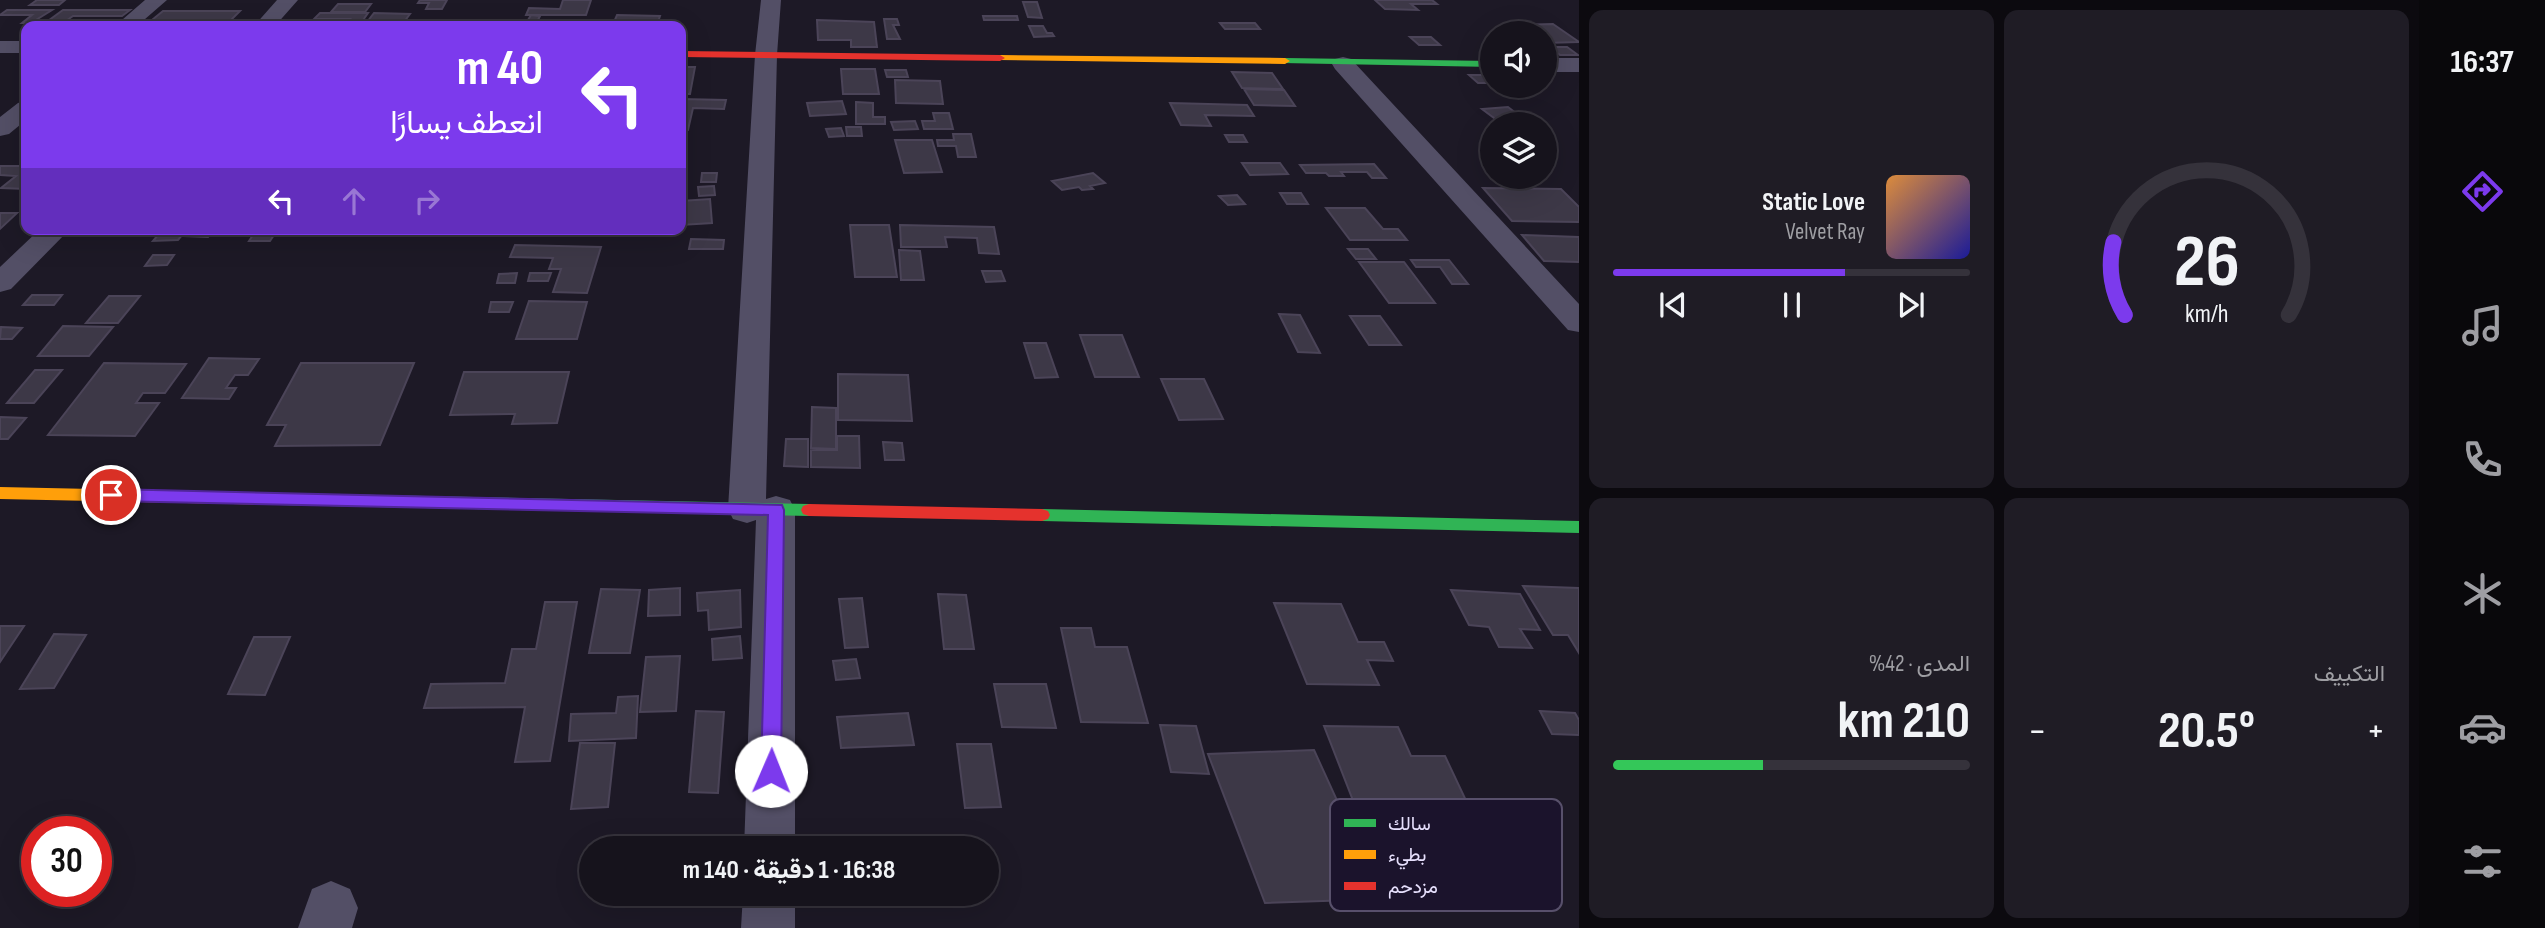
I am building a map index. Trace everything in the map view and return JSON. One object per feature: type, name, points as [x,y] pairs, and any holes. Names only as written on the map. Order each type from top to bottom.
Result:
[{"type":"street","points":[[131,21],[157,0]]},
{"type":"street","points":[[269,21],[288,0]]},
{"type":"street","points":[[769,836],[762,509],[766,55],[771,0]]},
{"type":"street","points":[[0,47],[21,47]]},
{"type":"street","points":[[686,54],[1480,64]]},
{"type":"street","points":[[1343,64],[1579,323]]},
{"type":"street","points":[[1557,65],[1579,65]]},
{"type":"street","points":[[0,129],[21,112]]},
{"type":"street","points":[[0,284],[50,235]]},
{"type":"street","points":[[0,493],[1579,527]]},
{"type":"street","points":[[768,928],[769,906]]},
{"type":"building","points":[[37,0],[65,0],[59,5],[30,5]]},
{"type":"building","points":[[420,0],[447,0],[442,9],[426,9],[429,3],[418,3]]},
{"type":"building","points":[[563,0],[591,0],[586,15],[526,15],[529,8],[560,9]]},
{"type":"building","points":[[1375,0],[1432,0],[1437,4],[1411,4],[1418,10],[1385,9]]},
{"type":"building","points":[[1023,2],[1037,2],[1042,18],[1028,17]]},
{"type":"building","points":[[338,4],[371,4],[365,12],[331,12]]},
{"type":"building","points":[[7,10],[52,10],[34,21],[24,21],[32,15],[0,15]]},
{"type":"building","points":[[63,10],[130,10],[122,16],[73,16],[66,21],[48,21]]},
{"type":"building","points":[[163,11],[240,11],[230,21],[152,20]]},
{"type":"building","points":[[320,13],[368,13],[362,21],[314,19]]},
{"type":"building","points":[[374,13],[410,14],[405,21],[368,21]]},
{"type":"building","points":[[531,15],[540,16],[538,21],[497,21],[498,20],[528,20]]},
{"type":"building","points":[[617,15],[660,16],[658,21],[614,21]]},
{"type":"building","points":[[983,16],[1017,16],[1018,20],[984,20]]},
{"type":"building","points":[[884,19],[897,19],[899,25],[893,25],[900,39],[887,39]]},
{"type":"building","points":[[817,20],[874,22],[877,47],[851,47],[851,40],[818,40]]},
{"type":"building","points":[[1220,23],[1255,23],[1260,29],[1225,29]]},
{"type":"building","points":[[1029,26],[1043,26],[1047,33],[1054,36],[1034,37]]},
{"type":"building","points":[[1557,27],[1579,42],[1557,43]]},
{"type":"building","points":[[1410,37],[1431,37],[1440,45],[1419,45]]},
{"type":"building","points":[[1557,47],[1567,47],[1578,55],[1560,55]]},
{"type":"building","points":[[686,67],[695,67],[690,94],[686,94]]},
{"type":"building","points":[[841,69],[875,69],[879,94],[843,94]]},
{"type":"building","points":[[885,70],[906,70],[908,77],[887,77]]},
{"type":"building","points":[[1232,72],[1272,73],[1283,89],[1242,88]]},
{"type":"building","points":[[1469,75],[1480,75],[1478,83]]},
{"type":"building","points":[[895,80],[940,81],[943,104],[896,103]]},
{"type":"building","points":[[1244,89],[1284,90],[1295,106],[1254,105]]},
{"type":"building","points":[[686,99],[726,100],[724,109],[693,108],[688,130]]},
{"type":"building","points":[[842,101],[846,114],[810,116],[807,103]]},
{"type":"building","points":[[856,102],[873,103],[873,117],[885,117],[885,124],[856,124]]},
{"type":"building","points":[[1170,103],[1247,105],[1254,116],[1205,115],[1211,126],[1181,125]]},
{"type":"building","points":[[1508,107],[1515,112],[1486,112],[1482,109]]},
{"type":"building","points":[[933,113],[949,113],[953,129],[924,129],[922,121],[935,121]]},
{"type":"building","points":[[915,121],[918,129],[894,130],[891,122]]},
{"type":"building","points":[[846,127],[861,127],[862,136],[847,136]]},
{"type":"building","points":[[841,128],[844,136],[829,137],[826,129]]},
{"type":"building","points":[[953,134],[971,134],[976,157],[958,157],[956,146],[938,146],[937,140],[954,140]]},
{"type":"building","points":[[1225,135],[1243,135],[1247,142],[1229,142]]},
{"type":"building","points":[[895,140],[932,140],[942,172],[904,173]]},
{"type":"building","points":[[1242,163],[1280,163],[1288,174],[1250,175]]},
{"type":"building","points":[[1374,164],[1386,178],[1372,178],[1367,172],[1341,172],[1344,176],[1306,173],[1300,165]]},
{"type":"building","points":[[0,166],[21,166],[21,189],[1,188],[16,176],[0,175]]},
{"type":"building","points":[[702,173],[717,173],[716,182],[701,182]]},
{"type":"building","points":[[1093,173],[1105,183],[1090,186],[1093,189],[1082,190],[1079,187],[1062,190],[1052,181]]},
{"type":"building","points":[[714,186],[715,195],[699,196],[698,187]]},
{"type":"building","points":[[1484,189],[1561,189],[1579,207],[1579,222],[1512,221]]},
{"type":"building","points":[[1280,193],[1301,193],[1308,204],[1287,204]]},
{"type":"building","points":[[1237,195],[1245,204],[1228,205],[1219,196]]},
{"type":"building","points":[[710,199],[712,223],[686,225],[686,201]]},
{"type":"building","points":[[1326,208],[1365,208],[1383,229],[1398,229],[1407,240],[1350,240]]},
{"type":"building","points":[[0,213],[17,213],[0,229]]},
{"type":"building","points":[[850,225],[889,225],[897,277],[855,277]]},
{"type":"building","points":[[900,225],[994,227],[999,254],[979,253],[977,238],[945,237],[947,247],[901,247]]},
{"type":"building","points":[[158,235],[182,235],[178,240],[153,241]]},
{"type":"building","points":[[186,235],[210,235],[208,237]]},
{"type":"building","points":[[253,235],[274,235],[270,241],[249,241]]},
{"type":"building","points":[[1522,235],[1579,237],[1579,262],[1544,261]]},
{"type":"building","points":[[691,239],[724,240],[723,249],[689,249]]},
{"type":"building","points":[[515,245],[601,247],[587,293],[553,292],[561,269],[549,269],[553,258],[510,257]]},
{"type":"building","points":[[1348,249],[1368,249],[1376,259],[1356,259]]},
{"type":"building","points":[[899,250],[920,251],[924,280],[901,280]]},
{"type":"building","points":[[153,255],[174,255],[167,265],[145,266]]},
{"type":"building","points":[[1411,260],[1449,260],[1468,284],[1452,284],[1440,267],[1416,267]]},
{"type":"building","points":[[1359,262],[1404,262],[1435,303],[1389,303]]},
{"type":"building","points":[[982,271],[1001,271],[1005,281],[986,282]]},
{"type":"building","points":[[517,273],[515,283],[497,283],[499,274]]},
{"type":"building","points":[[530,273],[551,273],[548,281],[528,281]]},
{"type":"building","points":[[32,295],[62,295],[54,305],[23,305]]},
{"type":"building","points":[[109,296],[140,296],[118,323],[86,323]]},
{"type":"building","points":[[529,301],[587,302],[577,339],[516,339]]},
{"type":"building","points":[[491,302],[513,302],[509,312],[489,312]]},
{"type":"building","points":[[1279,314],[1300,315],[1320,353],[1298,352]]},
{"type":"building","points":[[1350,316],[1380,316],[1401,345],[1369,345]]},
{"type":"building","points":[[63,326],[113,327],[89,356],[38,356]]},
{"type":"building","points":[[1,327],[22,328],[12,339],[0,339]]},
{"type":"building","points":[[1080,335],[1122,335],[1139,377],[1095,377]]},
{"type":"building","points":[[1024,343],[1046,343],[1058,377],[1035,378]]},
{"type":"building","points":[[209,358],[259,359],[248,375],[235,375],[226,388],[236,388],[229,399],[182,398]]},
{"type":"building","points":[[104,363],[186,364],[165,393],[143,393],[136,403],[159,403],[135,436],[48,435]]},
{"type":"building","points":[[301,363],[414,363],[380,445],[275,446],[286,425],[267,425]]},
{"type":"building","points":[[35,370],[62,370],[34,403],[7,403]]},
{"type":"building","points":[[464,372],[569,372],[557,423],[512,424],[515,414],[450,415]]},
{"type":"building","points":[[838,374],[908,375],[912,421],[838,420]]},
{"type":"building","points":[[1161,379],[1204,379],[1223,419],[1179,420]]},
{"type":"building","points":[[812,407],[836,408],[836,449],[811,448]]},
{"type":"building","points":[[0,417],[26,418],[8,439],[0,439]]},
{"type":"building","points":[[837,436],[859,436],[860,468],[811,467],[811,450],[837,450]]},
{"type":"building","points":[[786,439],[808,439],[808,467],[784,466]]},
{"type":"building","points":[[883,442],[902,443],[904,460],[885,460]]},
{"type":"building","points":[[1523,586],[1579,588],[1579,653],[1568,635],[1553,635]]},
{"type":"building","points":[[680,588],[680,615],[648,616],[649,590]]},
{"type":"building","points":[[601,589],[640,590],[630,653],[589,653]]},
{"type":"building","points":[[740,590],[741,627],[709,630],[708,610],[698,611],[697,593]]},
{"type":"building","points":[[1451,590],[1520,594],[1540,630],[1520,629],[1532,648],[1499,647],[1489,627],[1469,625]]},
{"type":"building","points":[[938,594],[966,595],[974,649],[944,649]]},
{"type":"building","points":[[862,598],[868,647],[845,648],[839,599]]},
{"type":"building","points":[[545,602],[577,602],[550,761],[515,762],[525,707],[424,708],[431,684],[505,683],[512,649],[536,649]]},
{"type":"building","points":[[1274,603],[1341,604],[1358,642],[1384,642],[1393,661],[1367,660],[1379,685],[1307,684]]},
{"type":"building","points":[[0,626],[24,626],[0,662]]},
{"type":"building","points":[[1061,628],[1091,628],[1095,647],[1127,647],[1148,723],[1081,722]]},
{"type":"building","points":[[54,634],[86,635],[54,688],[20,689]]},
{"type":"building","points":[[740,636],[742,658],[713,660],[712,639]]},
{"type":"building","points":[[254,637],[290,637],[265,695],[228,694]]},
{"type":"building","points":[[680,656],[676,711],[640,712],[646,657]]},
{"type":"building","points":[[856,659],[860,678],[836,680],[833,661]]},
{"type":"building","points":[[994,684],[1046,684],[1056,728],[1002,727]]},
{"type":"building","points":[[638,696],[636,738],[569,741],[571,714],[616,713],[618,697]]},
{"type":"building","points":[[696,711],[724,712],[718,793],[689,792]]},
{"type":"building","points":[[1540,711],[1575,713],[1579,720],[1579,735],[1552,734]]},
{"type":"building","points":[[908,713],[914,745],[841,748],[837,717]]},
{"type":"building","points":[[1160,725],[1196,726],[1209,774],[1171,772]]},
{"type":"building","points":[[1324,726],[1398,727],[1411,756],[1445,756],[1465,799],[1352,799]]},
{"type":"building","points":[[580,743],[615,743],[608,807],[571,809]]},
{"type":"building","points":[[957,744],[991,744],[1001,807],[965,808]]},
{"type":"building","points":[[1314,750],[1336,799],[1330,799],[1330,901],[1265,903],[1208,754]]},
{"type":"traffic: fast","points":[[1285,61],[1480,64]]},
{"type":"traffic: fast","points":[[280,499],[809,510]]},
{"type":"traffic: fast","points":[[1042,515],[1579,527]]},
{"type":"traffic: slow","points":[[1000,58],[1285,61]]},
{"type":"traffic: slow","points":[[0,493],[280,499]]},
{"type":"traffic: jam","points":[[686,54],[1000,58]]},
{"type":"traffic: jam","points":[[809,510],[1042,515]]},
{"type":"route","points":[[111,495],[776,510],[771,771]]}]
